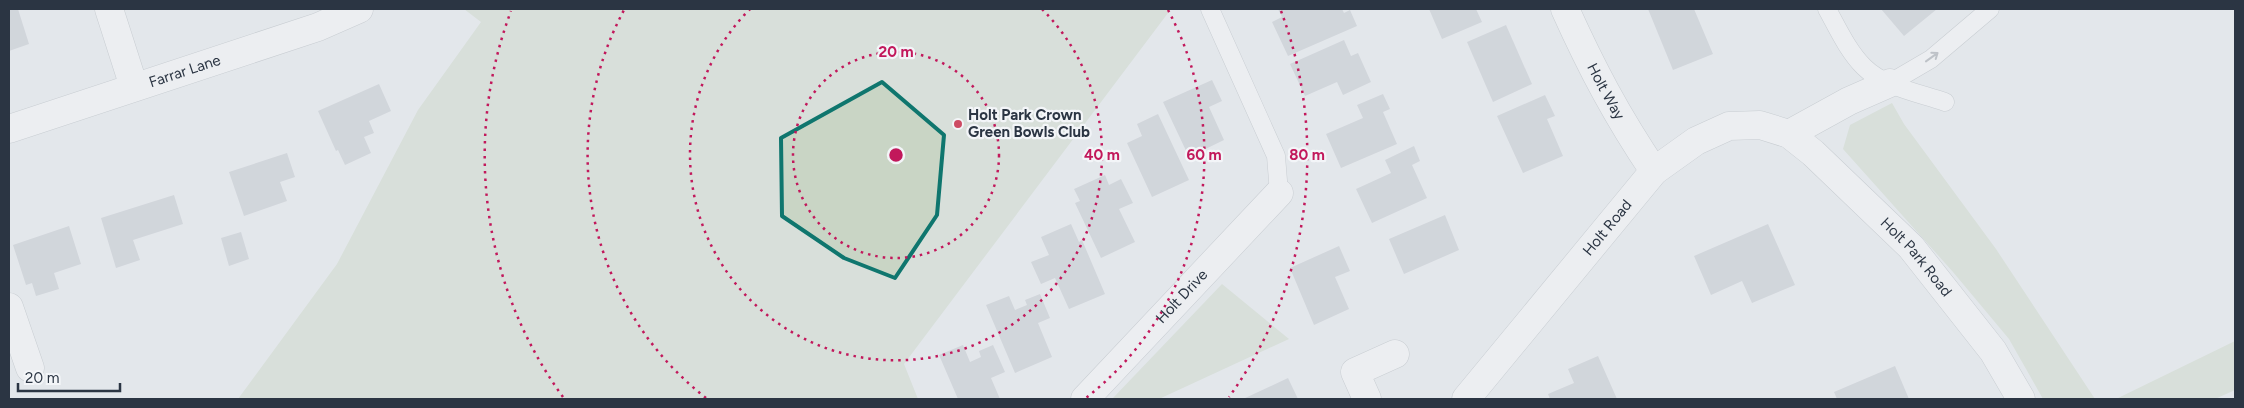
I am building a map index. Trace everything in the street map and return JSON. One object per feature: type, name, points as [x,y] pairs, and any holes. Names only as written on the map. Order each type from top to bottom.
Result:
[{"type":"street","points":[[109,9],[134,87]]},
{"type":"street","name":"Farrar Lane","points":[[9,129],[318,27],[358,9]]},
{"type":"street","name":"Holt Way","points":[[1566,9],[1594,72],[1620,120],[1654,171]]},
{"type":"street","points":[[1789,134],[1849,101],[1890,83]]},
{"type":"street","name":"Holt Road","points":[[1466,399],[1654,171],[1696,141],[1729,126],[1760,125],[1789,134]]},
{"type":"street","name":"Holt Park Road","points":[[1789,134],[1813,152],[1911,247],[1992,351],[2021,399]]},
{"type":"street","name":"Holt Drive","points":[[1085,399],[1279,194]]},
{"type":"street","points":[[9,307],[30,368]]},
{"type":"street","points":[[1367,399],[1355,372],[1396,354]]},
{"type":"lane","points":[[1210,9],[1276,156],[1279,194]]},
{"type":"lane","points":[[1827,9],[1845,42],[1865,68],[1890,83],[1945,102]]},
{"type":"lane","points":[[1890,83],[1931,59],[1990,9]]},
{"type":"highlighted area","points":[[882,82],[944,135],[937,215],[895,278],[844,258],[782,216],[781,138]]},
{"type":"green space","points":[[464,9],[1171,9],[904,364],[918,399],[238,399],[337,264],[418,110],[481,22]]},
{"type":"green space","points":[[1892,103],[1904,124],[1996,249],[2095,399],[2043,399],[2009,339],[1953,272],[1843,149],[1850,125]]},
{"type":"green space","points":[[1222,284],[1289,339],[1159,399],[1112,399]]},
{"type":"green space","points":[[2235,341],[2235,390],[2215,399],[2116,399]]},
{"type":"building","points":[[9,9],[18,9],[29,44],[9,51]]},
{"type":"building","points":[[1278,9],[1342,9],[1344,13],[1350,10],[1357,26],[1288,56],[1272,22],[1282,17]]},
{"type":"building","points":[[1429,9],[1476,9],[1482,22],[1442,39]]},
{"type":"building","points":[[1648,9],[1694,9],[1713,54],[1673,70]]},
{"type":"building","points":[[1881,9],[1937,9],[1904,36]]},
{"type":"building","points":[[1506,25],[1532,84],[1493,102],[1467,42]]},
{"type":"building","points":[[1344,40],[1351,56],[1358,53],[1371,82],[1343,95],[1337,82],[1305,96],[1290,64]]},
{"type":"building","points":[[1212,80],[1222,101],[1209,107],[1224,140],[1189,157],[1163,102]]},
{"type":"building","points":[[379,84],[391,111],[369,121],[374,133],[364,137],[371,153],[345,165],[338,150],[336,151],[318,111]]},
{"type":"building","points":[[1383,94],[1390,109],[1383,112],[1397,144],[1341,168],[1326,134],[1363,118],[1357,105]]},
{"type":"building","points":[[1545,95],[1555,116],[1547,119],[1563,156],[1523,173],[1497,116]]},
{"type":"building","points":[[1158,114],[1189,180],[1152,197],[1127,143],[1142,136],[1137,124]]},
{"type":"building","points":[[1414,146],[1420,161],[1412,165],[1427,198],[1372,223],[1356,189],[1391,173],[1385,160]]},
{"type":"building","points":[[287,153],[295,177],[280,182],[287,201],[244,216],[229,172]]},
{"type":"building","points":[[1105,175],[1109,185],[1121,179],[1133,203],[1119,209],[1135,242],[1101,258],[1075,203],[1080,201],[1074,189]]},
{"type":"building","points":[[174,195],[183,224],[133,240],[140,260],[116,268],[101,218]]},
{"type":"building","points":[[1445,215],[1459,250],[1404,274],[1389,239]]},
{"type":"building","points":[[1071,224],[1079,242],[1082,240],[1105,294],[1069,309],[1055,278],[1041,284],[1031,262],[1049,255],[1041,237]]},
{"type":"building","points":[[1768,224],[1795,285],[1752,303],[1742,281],[1711,295],[1694,256]]},
{"type":"building","points":[[69,226],[81,264],[54,273],[59,289],[36,296],[32,283],[26,285],[13,245]]},
{"type":"building","points":[[241,232],[249,259],[229,266],[221,238]]},
{"type":"building","points":[[1339,246],[1350,271],[1335,277],[1349,309],[1314,325],[1290,268]]},
{"type":"building","points":[[1040,294],[1050,318],[1038,323],[1052,357],[1015,373],[986,305],[1009,296],[1015,310],[1027,305],[1025,300]]},
{"type":"building","points":[[963,345],[970,362],[981,357],[979,351],[993,345],[1005,372],[991,378],[1000,399],[958,399],[939,355]]},
{"type":"building","points":[[1598,356],[1617,399],[1550,399],[1548,394],[1574,383],[1568,369]]},
{"type":"building","points":[[1895,366],[1909,399],[1837,399],[1834,392]]},
{"type":"building","points":[[1288,378],[1298,399],[1243,399]]},
{"type":"place","name":"Holt Park Crown Green Bowls Club","points":[[958,124]]}]
